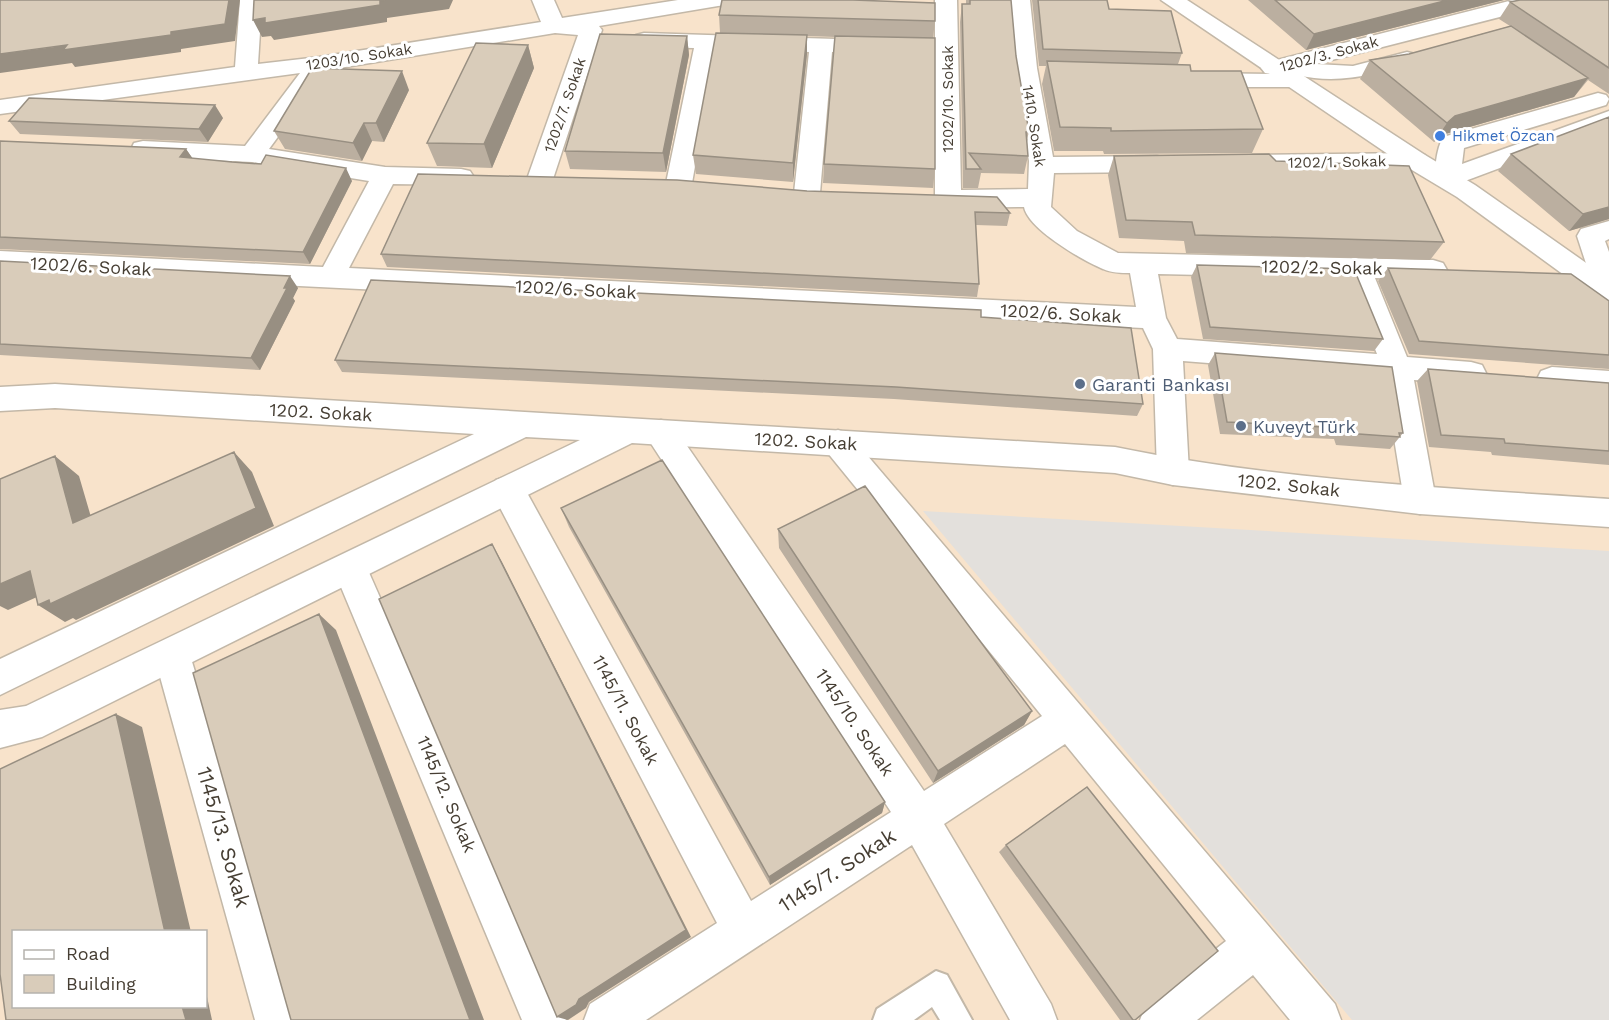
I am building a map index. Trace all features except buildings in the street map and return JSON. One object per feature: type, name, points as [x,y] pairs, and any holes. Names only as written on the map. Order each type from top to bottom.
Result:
[{"type":"street","points":[[246,72],[251,0]]},
{"type":"street","points":[[543,0],[554,26],[591,30],[633,40],[948,49]]},
{"type":"street","name":"1203/10. Sokak","points":[[0,107],[246,72],[319,64],[718,0]]},
{"type":"street","name":"1202/10. Sokak","points":[[946,0],[948,49],[936,198],[1040,198]]},
{"type":"street","name":"1410. Sokak","points":[[1019,0],[1038,75],[1042,165],[1037,209],[1068,238]]},
{"type":"street","name":"1202/1. Sokak","points":[[1173,0],[1416,161],[1448,178],[1581,275],[1609,292]]},
{"type":"street","points":[[1454,0],[1502,34]]},
{"type":"street","name":"1202/3. Sokak","points":[[1273,68],[1539,0]]},
{"type":"street","name":"1202/7. Sokak","points":[[540,179],[591,30]]},
{"type":"street","points":[[679,184],[706,42]]},
{"type":"street","points":[[807,193],[821,45]]},
{"type":"street","name":"1202/3. Sokak","points":[[1273,68],[1353,73],[1434,52]]},
{"type":"street","points":[[252,154],[319,64]]},
{"type":"street","name":"1202/3. Sokak","points":[[1179,79],[1296,82]]},
{"type":"street","points":[[1448,178],[1452,143],[1599,103]]},
{"type":"street","points":[[114,148],[252,154],[385,175],[481,178]]},
{"type":"street","name":"1202/1. Sokak","points":[[1229,163],[1416,161]]},
{"type":"street","points":[[1042,165],[1182,164]]},
{"type":"street","points":[[331,277],[385,175]]},
{"type":"street","points":[[1609,230],[1590,236],[1609,292]]},
{"type":"street","name":"1202/2. Sokak","points":[[1068,238],[1113,263],[1463,271]]},
{"type":"street","name":"1202/6. Sokak","points":[[0,261],[1152,318]]},
{"type":"street","points":[[1142,263],[1152,318],[1168,349],[1173,472]]},
{"type":"street","points":[[1357,268],[1397,368],[1420,500]]},
{"type":"street","points":[[1534,274],[1581,275]]},
{"type":"street","points":[[1168,349],[1609,383]]},
{"type":"street","name":"1202. Sokak","points":[[0,399],[55,396],[1115,460],[1173,472],[1420,500],[1609,513]]},
{"type":"street","points":[[0,678],[522,424]]},
{"type":"street","points":[[0,729],[29,724],[508,490],[645,432]]},
{"type":"street","name":"1145/10. Sokak","points":[[645,432],[918,817],[1035,1020]]},
{"type":"street","points":[[838,443],[1318,1020]]},
{"type":"street","name":"1145/11. Sokak","points":[[508,490],[744,930]]},
{"type":"street","name":"1145/12. Sokak","points":[[350,568],[544,1020]]},
{"type":"street","name":"1145/13. Sokak","points":[[172,655],[277,1020]]},
{"type":"street","name":"1145/7. Sokak","points":[[606,1020],[1069,720]]},
{"type":"street","points":[[1162,1020],[1256,945]]},
{"type":"lane","points":[[888,1020],[936,986],[957,1020]]},
{"type":"shaded area","points":[[0,0],[1609,0],[1609,1020],[0,1020]]},
{"type":"shaded area","points":[[923,511],[1609,551],[1609,1020],[1352,1020]]},
{"type":"place","name":"Hikmet Özcan","points":[[1440,136]]},
{"type":"place","name":"Garanti Bankası","points":[[1080,384]]},
{"type":"place","name":"Kuveyt Türk","points":[[1241,426]]}]
